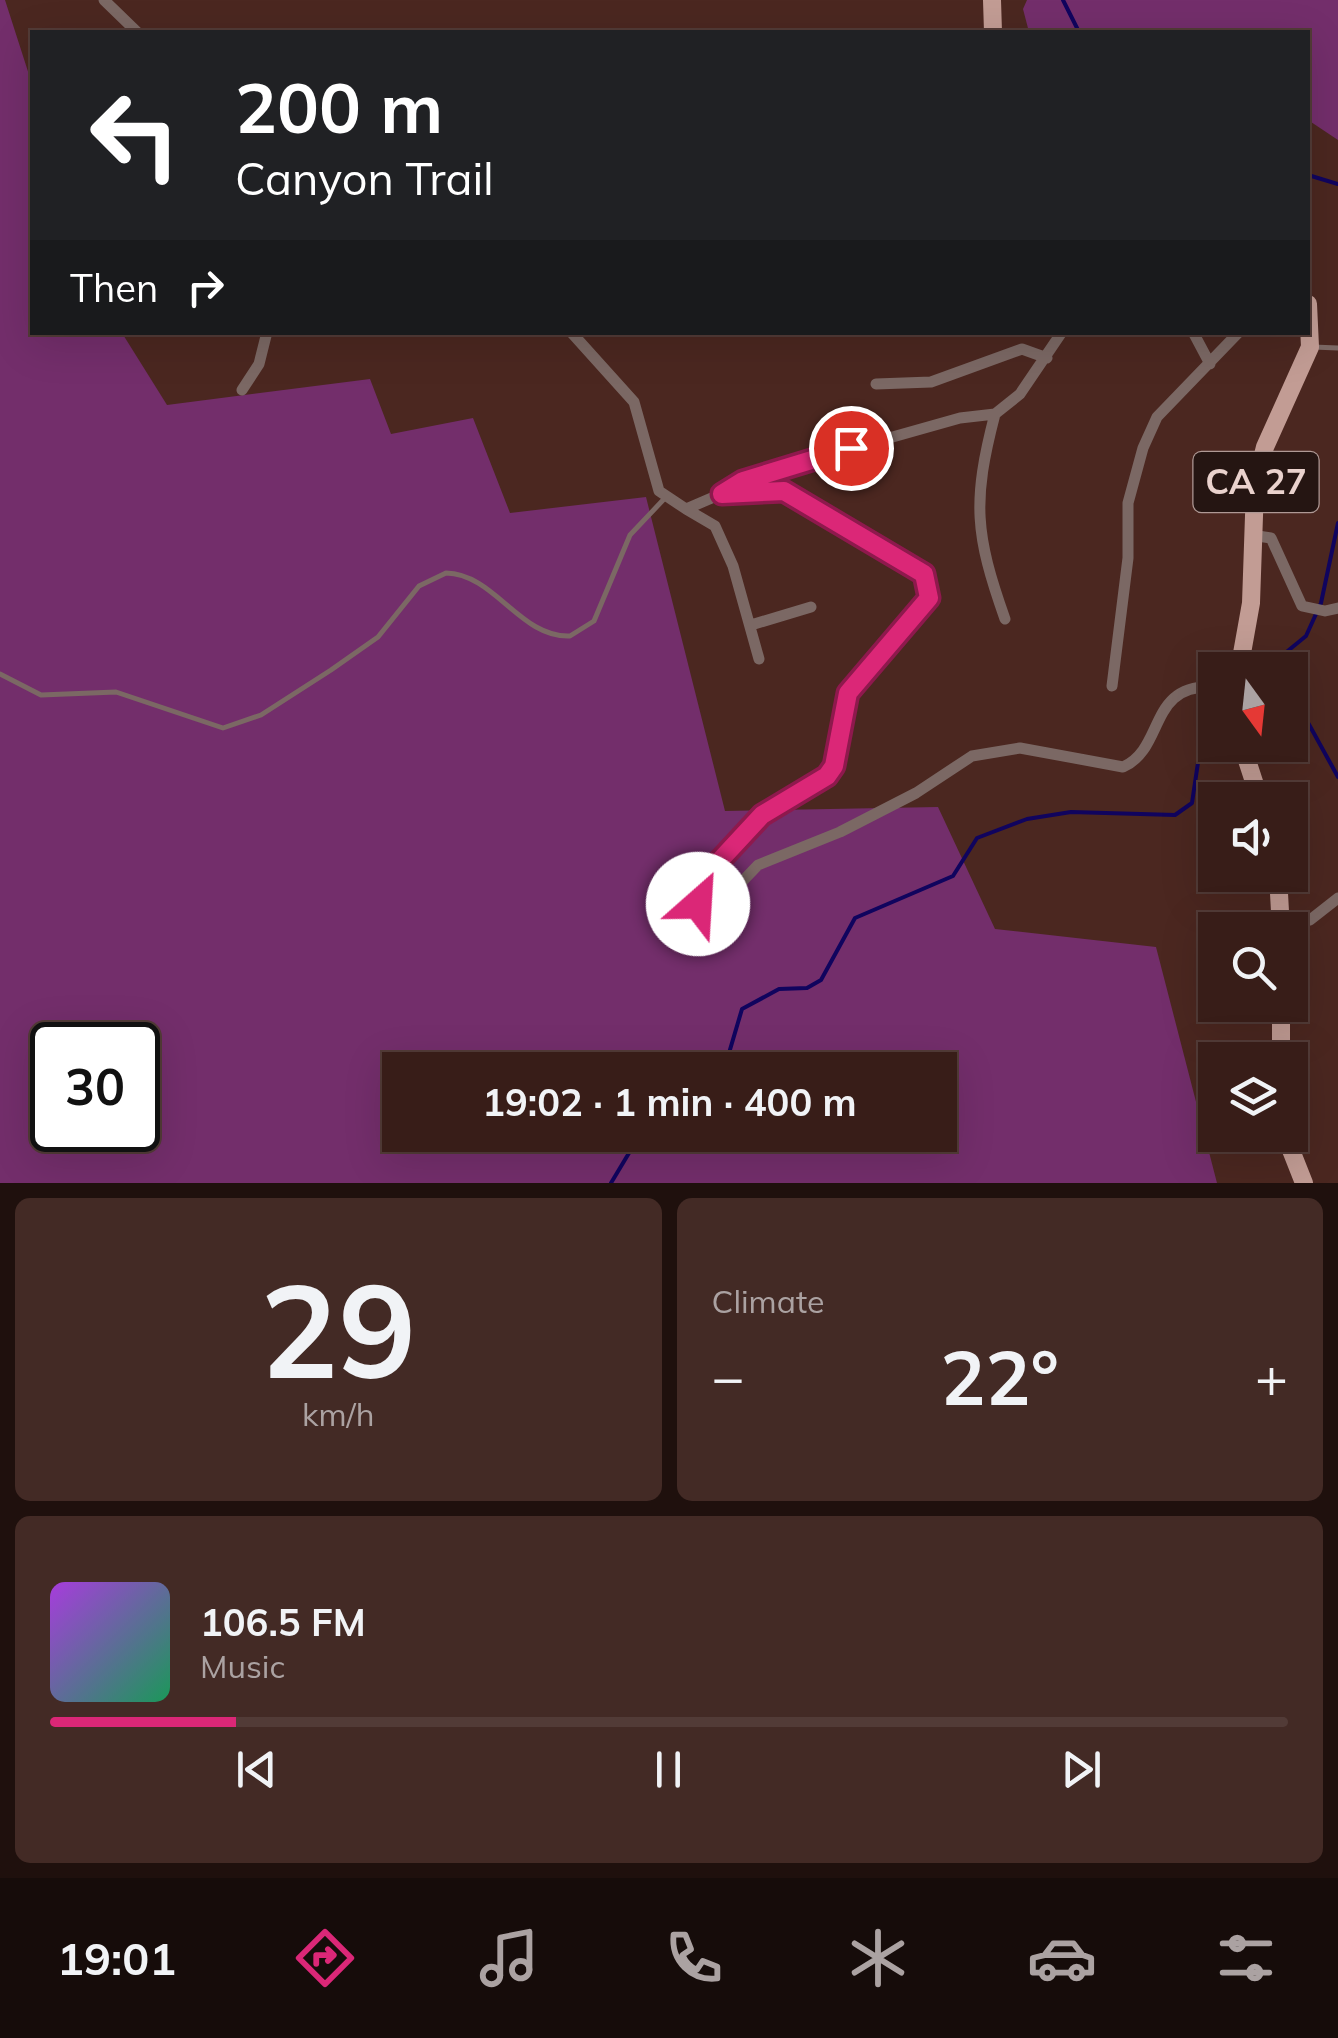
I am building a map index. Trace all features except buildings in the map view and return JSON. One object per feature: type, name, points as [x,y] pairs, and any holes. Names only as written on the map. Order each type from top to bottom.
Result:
[{"type":"main road","points":[[992,0],[993,30]]},
{"type":"main road","name":"CA 27","points":[[1242,652],[1252,603],[1255,487],[1265,447],[1310,346],[1309,335]]},
{"type":"main road","points":[[1292,1152],[1304,1183]]},
{"type":"street","points":[[104,0],[135,30]]},
{"type":"street","points":[[242,390],[260,364],[266,335]]},
{"type":"street","points":[[574,335],[634,402],[655,482],[665,498],[715,526],[734,566],[760,659]]},
{"type":"street","points":[[686,509],[779,468],[960,418],[995,414],[1020,394],[1060,335]]},
{"type":"street","points":[[1196,335],[1210,364]]},
{"type":"street","points":[[1112,686],[1134,476],[1157,417],[1236,335]]},
{"type":"street","points":[[876,384],[931,382],[1022,349],[1047,358]]},
{"type":"street","points":[[995,414],[977,485],[977,518],[1005,619]]},
{"type":"street","points":[[722,494],[784,491],[924,574],[929,598],[848,693],[834,766],[827,776],[762,815],[698,884],[694,892],[706,909],[715,910],[758,865],[901,801],[972,756],[1020,748],[1124,768],[1140,755],[1172,699],[1198,689]]},
{"type":"street","points":[[1251,535],[1270,538],[1294,596],[1305,607],[1334,609]]},
{"type":"street","points":[[751,625],[812,607]]},
{"type":"street","points":[[1308,920],[1338,898]]},
{"type":"lane","points":[[1310,346],[1338,348]]},
{"type":"lane","points":[[0,674],[41,695],[116,692],[224,728],[261,715],[378,638],[419,586],[446,573],[475,582],[542,630],[570,636],[594,621],[630,536],[665,498]]},
{"type":"shaded area","points":[[0,0],[5,0],[30,78],[30,335],[123,335],[167,405],[370,379],[391,434],[473,418],[510,513],[646,497],[725,811],[938,807],[995,929],[1156,947],[1198,1109],[1198,1152],[1209,1152],[1217,1183],[0,1183]]},
{"type":"shaded area","points":[[1027,0],[1338,0],[1338,140],[1310,121],[1310,30],[1028,30],[1023,9]]},
{"type":"waterway","points":[[1063,0],[1078,30]]},
{"type":"waterway","points":[[1310,176],[1338,184]]},
{"type":"waterway","points":[[1286,652],[1306,636],[1321,603],[1338,523]]},
{"type":"waterway","points":[[1308,723],[1338,777]]},
{"type":"waterway","points":[[729,1052],[742,1009],[779,989],[807,988],[821,980],[855,918],[953,876],[977,838],[1027,819],[1071,812],[1175,815],[1192,803],[1198,762]]},
{"type":"waterway","points":[[611,1183],[629,1152]]},
{"type":"route","points":[[698,904],[694,892],[698,884],[762,815],[827,776],[834,766],[848,693],[929,598],[924,574],[784,491],[722,494],[743,481],[779,468],[851,448]]}]
